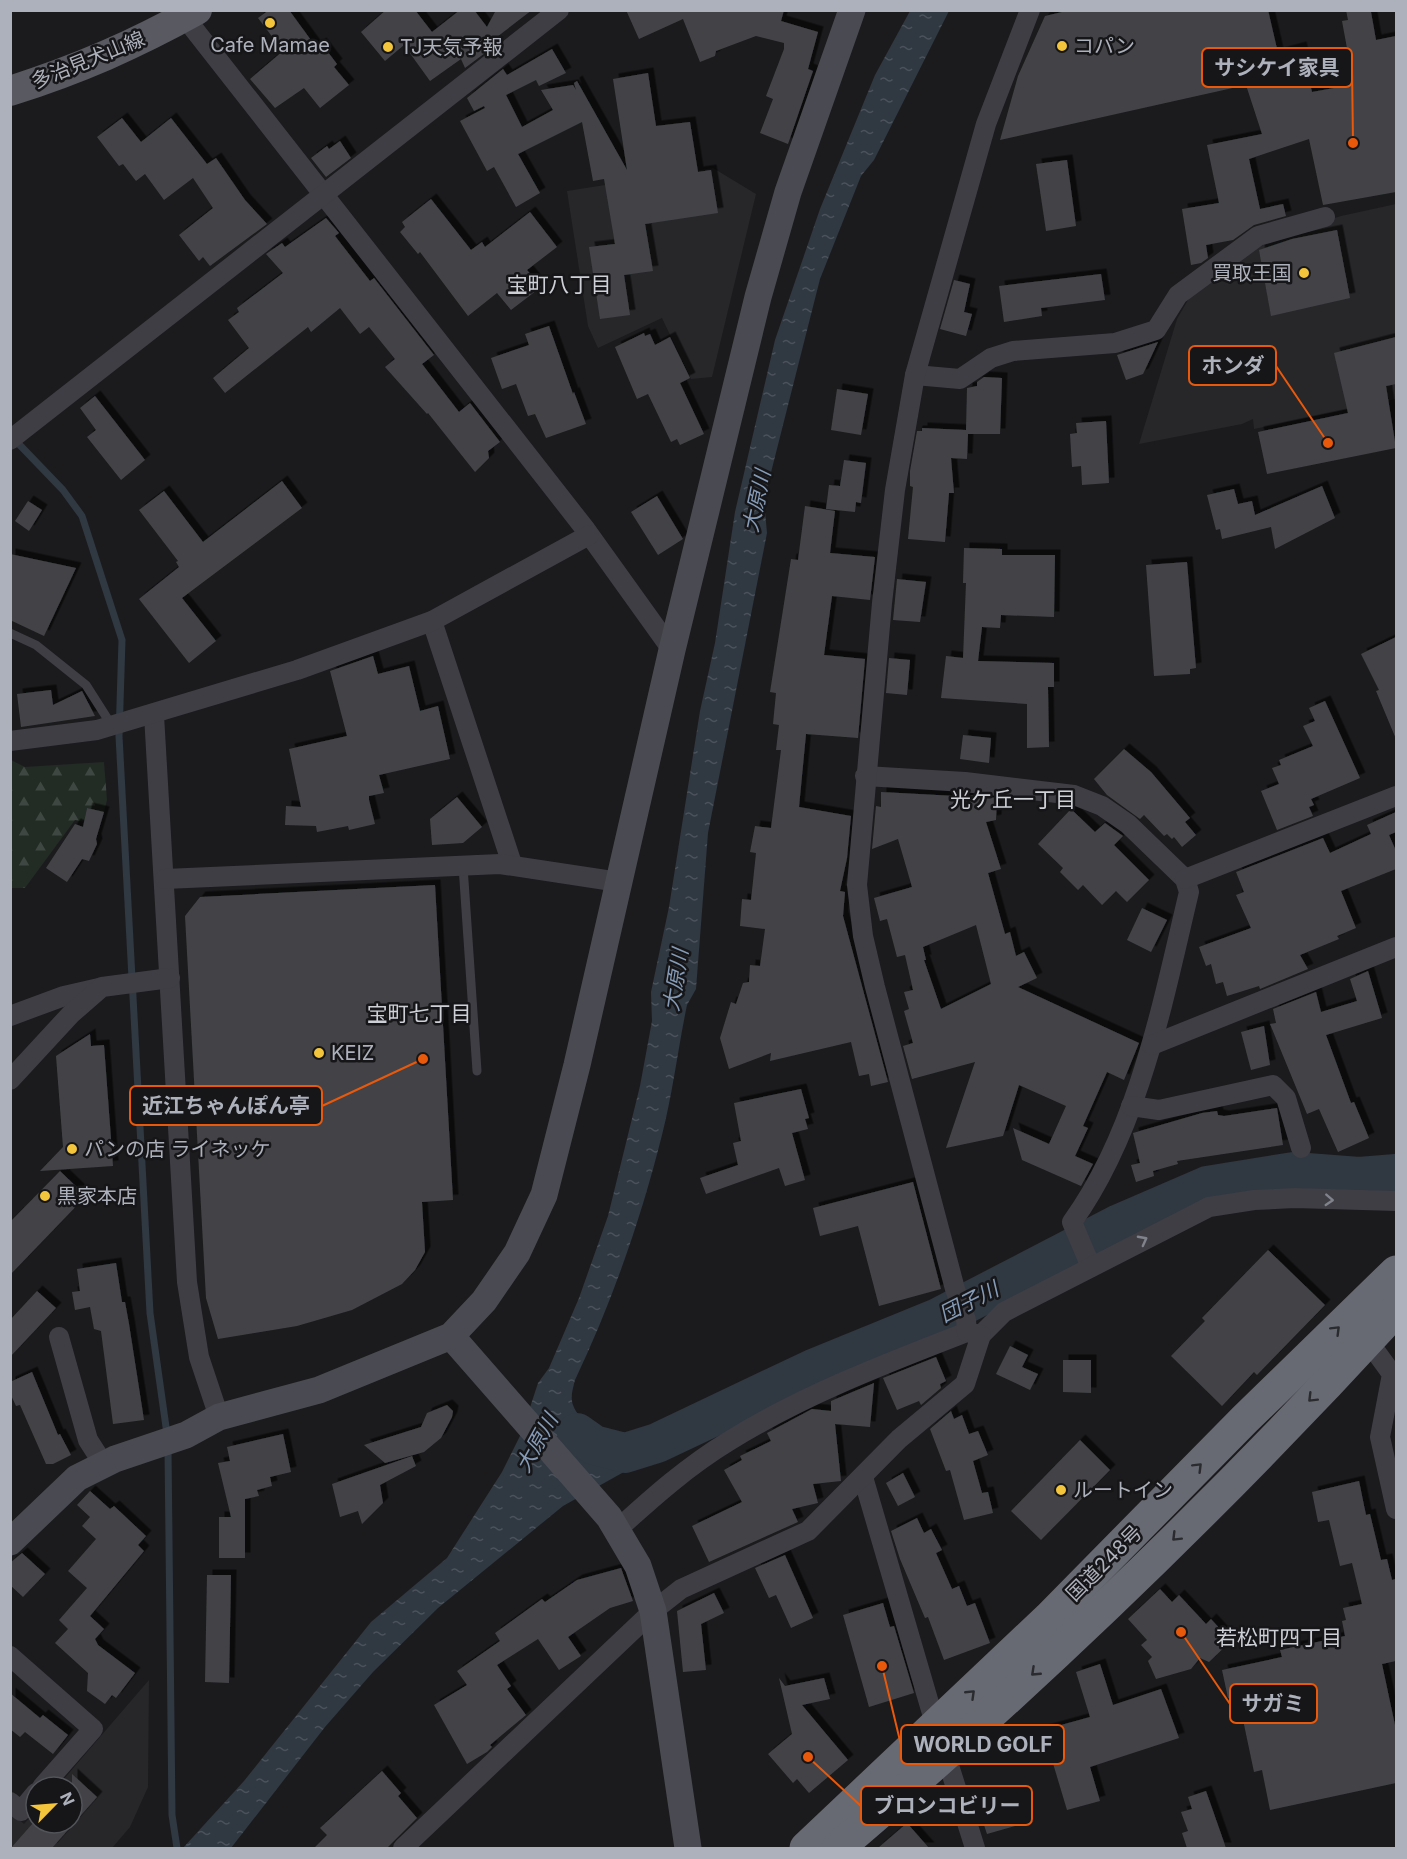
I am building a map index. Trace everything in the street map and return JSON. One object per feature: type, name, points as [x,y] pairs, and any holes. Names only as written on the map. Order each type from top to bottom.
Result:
[{"type":"highway","name":"国道248号","points":[[838,1848],[941,1742],[1049,1618],[1395,1270]]},
{"type":"highway","name":"国道248号","points":[[806,1848],[941,1742],[1129,1584],[1396,1310]]},
{"type":"main road","name":"多治見犬山線","points":[[10,91],[82,67],[132,46],[187,13]]},
{"type":"street","points":[[18,434],[559,10]]},
{"type":"street","points":[[10,1542],[77,1478],[104,1465],[182,1436],[219,1417],[319,1390],[451,1336],[484,1301],[517,1253],[544,1195],[672,650],[758,297],[788,192],[852,10]]},
{"type":"street","points":[[403,1848],[653,1611],[681,1589],[808,1531],[899,1438],[965,1384],[972,1329],[955,1289],[863,936],[857,885],[865,776],[895,490],[915,375],[986,124],[1030,10]]},
{"type":"street","points":[[187,13],[324,196],[589,535],[672,650]]},
{"type":"street","points":[[915,375],[960,379],[991,358],[1013,351],[1116,343],[1156,330],[1178,295],[1258,236],[1325,216]]},
{"type":"street","points":[[10,741],[97,730],[108,722],[135,720],[297,670],[432,621],[589,535]]},
{"type":"street","points":[[432,621],[448,652],[512,864]]},
{"type":"street","points":[[154,714],[165,879],[162,979],[187,1282],[199,1357],[219,1417]]},
{"type":"street","points":[[865,776],[965,782],[1074,795],[1102,806],[1128,824],[1185,879],[1189,891],[1152,1045],[1131,1106],[1091,1196],[1072,1222],[1091,1267]]},
{"type":"street","points":[[1185,879],[1396,796]]},
{"type":"street","points":[[165,879],[512,864],[619,882]]},
{"type":"street","points":[[1152,1045],[1396,947]]},
{"type":"street","points":[[10,1016],[64,996],[112,985],[162,979]]},
{"type":"street","points":[[10,1080],[71,1014],[112,985]]},
{"type":"street","points":[[1131,1106],[1159,1110],[1273,1085],[1286,1098],[1301,1148]]},
{"type":"street","points":[[613,1523],[730,1440],[804,1401],[972,1329],[1209,1207],[1254,1200],[1295,1198],[1396,1201]]},
{"type":"street","points":[[451,1336],[613,1523],[638,1566],[653,1611],[688,1848]]},
{"type":"street","points":[[59,1337],[88,1440],[104,1465]]},
{"type":"street","points":[[1368,1341],[1392,1374],[1380,1437],[1396,1509]]},
{"type":"street","points":[[862,1477],[975,1848]]},
{"type":"street","points":[[10,1656],[93,1729],[53,1775]]},
{"type":"street","points":[[10,1802],[21,1811],[24,1807]]},
{"type":"lane","points":[[10,633],[36,645],[86,685],[108,722]]},
{"type":"lane","points":[[463,866],[477,1071]]},
{"type":"shaded area","points":[[713,168],[756,194],[712,377],[691,379],[662,318],[598,348],[588,326],[567,191]]},
{"type":"shaded area","points":[[1396,204],[1396,399],[1254,429],[1253,419],[1242,424],[1139,444],[1177,319],[1199,281],[1267,240],[1341,216]]},
{"type":"shaded area","points":[[149,1680],[148,1787],[130,1827],[112,1848],[11,1848],[10,1812],[24,1824],[24,1835],[84,1835],[84,1775],[67,1775]]},
{"type":"green space","points":[[11,760],[25,767],[104,762],[107,800],[104,812],[87,808],[84,822],[75,820],[25,888],[11,888]]},
{"type":"water","name":"大原川","points":[[910,11],[949,11],[874,160],[861,176],[820,279],[764,500],[767,533],[708,833],[696,989],[687,1005],[666,1119],[645,1198],[613,1290],[573,1389],[573,1405],[581,1417],[600,1430],[621,1436],[631,1468],[563,1506],[438,1608],[373,1672],[325,1727],[231,1848],[183,1848],[244,1781],[371,1622],[447,1558],[502,1472],[522,1432],[538,1383],[549,1368],[579,1298],[608,1216],[640,1086],[652,1021],[651,992],[669,907],[700,711],[715,643],[735,512],[775,340],[820,209],[875,75]]},
{"type":"building","points":[[269,10],[289,10],[316,47],[321,43],[337,64],[334,67],[349,85],[320,108],[304,88],[275,108],[250,79],[283,51],[258,18]]},
{"type":"building","points":[[386,10],[415,10],[432,32],[460,10],[474,10],[487,27],[496,10],[532,10],[493,40],[493,47],[465,68],[461,59],[430,81],[404,45],[385,61],[361,32]]},
{"type":"building","points":[[626,10],[784,10],[781,21],[818,32],[808,69],[813,71],[788,144],[760,133],[773,99],[766,96],[784,49],[784,43],[756,36],[716,51],[715,56],[700,62],[683,19],[639,39]]},
{"type":"building","points":[[1071,10],[1268,10],[1278,53],[1301,47],[1312,92],[1345,86],[1340,61],[1349,59],[1342,21],[1348,20],[1346,10],[1371,12],[1376,40],[1396,36],[1396,192],[1323,205],[1309,139],[1249,159],[1260,209],[1283,204],[1286,216],[1254,225],[1233,240],[1206,245],[1208,258],[1201,263],[1191,265],[1182,209],[1219,203],[1207,145],[1262,134],[1246,85],[1000,140],[1018,76],[1045,16]]},
{"type":"building","points":[[552,49],[566,73],[539,86],[536,80],[506,95],[522,127],[553,110],[541,90],[573,85],[576,90],[574,83],[577,81],[627,170],[613,79],[648,73],[656,126],[690,122],[698,172],[711,170],[718,213],[645,224],[653,271],[624,275],[630,315],[600,319],[589,247],[615,244],[604,179],[593,181],[582,122],[518,154],[540,193],[516,207],[494,167],[487,171],[460,121],[485,108],[484,106],[474,111],[467,98],[503,69],[507,75]]},
{"type":"building","points":[[122,118],[141,142],[171,118],[207,164],[216,158],[245,200],[267,224],[210,266],[203,257],[199,261],[179,235],[213,208],[193,178],[164,200],[145,174],[136,181],[123,164],[119,166],[97,137]]},
{"type":"building","points":[[340,141],[351,158],[326,177],[311,158],[327,146],[329,149]]},
{"type":"building","points":[[1067,160],[1076,226],[1046,231],[1036,164]]},
{"type":"building","points":[[431,199],[471,250],[482,242],[485,247],[530,212],[557,247],[527,270],[541,287],[511,310],[497,293],[468,316],[420,252],[418,254],[400,232],[405,227],[402,222]]},
{"type":"building","points":[[326,218],[339,233],[335,236],[370,281],[374,278],[434,355],[422,364],[459,412],[470,403],[500,442],[488,451],[489,458],[475,472],[428,413],[385,367],[395,359],[369,327],[360,334],[340,308],[311,332],[308,327],[225,393],[213,378],[249,348],[228,320],[239,312],[237,308],[283,273],[266,254],[282,243],[285,247]]},
{"type":"building","name":"買取王国","points":[[1337,230],[1350,298],[1271,316],[1259,250],[1292,239]]},
{"type":"building","points":[[1101,274],[1105,300],[1041,308],[1042,316],[1004,322],[999,286]]},
{"type":"building","points":[[954,280],[970,284],[964,312],[972,314],[966,336],[940,329]]},
{"type":"building","points":[[549,326],[586,424],[546,438],[535,414],[528,416],[516,384],[502,389],[491,358],[529,345],[525,334]]},
{"type":"building","points":[[644,333],[645,336],[650,334],[655,345],[670,337],[690,378],[680,383],[704,434],[680,445],[677,439],[671,442],[648,394],[637,399],[615,347]]},
{"type":"building","points":[[1396,337],[1396,384],[1386,386],[1396,448],[1267,474],[1258,432],[1348,413],[1334,353]]},
{"type":"building","points":[[1158,342],[1143,374],[1126,380],[1117,355]]},
{"type":"building","points":[[984,377],[1002,378],[1000,434],[968,434],[967,459],[951,458],[954,493],[949,493],[945,542],[908,539],[913,487],[910,486],[910,471],[917,431],[922,431],[922,428],[966,430],[967,388],[977,386],[977,382]]},
{"type":"building","points":[[837,389],[868,394],[861,435],[831,430]]},
{"type":"building","points":[[95,396],[145,460],[121,480],[87,437],[96,430],[80,408]]},
{"type":"building","points":[[1106,421],[1109,483],[1082,485],[1081,466],[1072,467],[1070,434],[1077,433],[1076,423]]},
{"type":"building","points":[[844,460],[866,463],[861,503],[856,502],[855,512],[826,509],[829,485],[840,486]]},
{"type":"building","points":[[282,481],[302,508],[182,598],[216,641],[189,663],[139,599],[179,567],[176,562],[178,561],[139,510],[164,491],[203,542]]},
{"type":"building","points":[[1322,486],[1335,518],[1275,549],[1271,527],[1222,539],[1220,529],[1216,530],[1207,495],[1234,489],[1238,504],[1252,501],[1255,515]]},
{"type":"building","points":[[657,496],[683,539],[658,555],[631,512]]},
{"type":"building","points":[[28,501],[42,510],[29,531],[15,521]]},
{"type":"building","points":[[805,506],[835,511],[830,553],[875,557],[870,600],[832,596],[824,655],[865,659],[858,738],[806,734],[799,807],[851,816],[847,858],[840,891],[845,892],[843,916],[888,1082],[871,1086],[869,1074],[859,1076],[851,1042],[770,1061],[771,1053],[729,1069],[720,1038],[731,1002],[736,1004],[743,983],[749,982],[750,965],[760,966],[765,929],[740,926],[742,899],[751,900],[756,853],[750,852],[755,826],[771,828],[781,750],[776,750],[779,725],[773,724],[776,693],[770,692],[791,559],[798,560]]},
{"type":"building","points":[[964,548],[1002,549],[1002,555],[1055,555],[1054,617],[1001,615],[1000,628],[982,627],[978,661],[1054,663],[1054,687],[1048,687],[1049,747],[1027,748],[1027,704],[941,698],[946,656],[963,658],[966,583],[963,583]]},
{"type":"building","points":[[10,554],[76,568],[44,636],[10,620]]},
{"type":"building","points":[[1187,562],[1196,668],[1190,669],[1190,674],[1154,676],[1146,565]]},
{"type":"building","points":[[897,579],[926,582],[920,622],[893,620]]},
{"type":"building","points":[[1396,637],[1396,739],[1376,691],[1379,690],[1361,654]]},
{"type":"building","points":[[373,656],[378,674],[409,666],[420,711],[438,706],[450,759],[379,775],[384,793],[369,796],[375,824],[349,830],[348,826],[317,832],[316,826],[285,825],[286,806],[301,807],[289,749],[347,736],[330,671]]},
{"type":"building","points":[[889,658],[910,660],[907,695],[886,693]]},
{"type":"building","points":[[51,690],[53,705],[82,691],[95,716],[21,727],[17,694]]},
{"type":"building","points":[[1325,701],[1360,778],[1311,799],[1314,805],[1309,807],[1313,816],[1277,830],[1261,791],[1279,784],[1272,768],[1281,765],[1279,760],[1313,746],[1303,726],[1315,721],[1309,708]]},
{"type":"building","points":[[963,735],[991,738],[989,763],[960,759]]},
{"type":"building","points":[[1124,749],[1151,772],[1190,818],[1185,822],[1196,835],[1182,847],[1174,837],[1172,839],[1167,834],[1164,836],[1144,815],[1140,819],[1107,795],[1094,779]]},
{"type":"building","points":[[881,792],[956,796],[956,794],[997,798],[996,820],[986,822],[1001,869],[988,873],[1005,934],[1010,932],[1016,956],[1024,952],[1037,978],[1018,987],[1139,1043],[1124,1080],[1107,1072],[1083,1126],[1088,1128],[1075,1156],[1093,1164],[1081,1186],[1022,1160],[1013,1128],[1049,1144],[1066,1106],[1019,1085],[1003,1136],[946,1148],[975,1062],[912,1079],[903,1046],[913,1043],[904,1011],[909,1009],[904,992],[913,990],[905,955],[897,957],[887,919],[880,921],[874,898],[912,887],[898,839],[872,849],[876,806],[881,807]],"holes":[[[976,925],[991,984],[941,1009],[924,960],[926,960],[923,947]]]},
{"type":"building","points":[[457,797],[482,827],[463,843],[432,845],[430,819]]},
{"type":"building","points":[[87,808],[104,812],[96,839],[97,844],[89,861],[82,859],[67,882],[46,868],[75,824],[83,827]]},
{"type":"building","points":[[1071,809],[1095,832],[1105,823],[1123,836],[1114,845],[1149,880],[1127,902],[1116,891],[1102,905],[1083,885],[1078,890],[1060,872],[1063,868],[1038,844]]},
{"type":"building","points":[[1396,812],[1396,832],[1389,835],[1396,851],[1396,869],[1341,891],[1356,928],[1337,936],[1339,939],[1300,955],[1308,969],[1260,989],[1259,986],[1227,996],[1223,982],[1216,984],[1211,964],[1206,966],[1199,947],[1251,928],[1236,895],[1244,892],[1236,872],[1323,838],[1330,853],[1371,834],[1367,825]]},
{"type":"building","name":"KEIZ","points":[[435,885],[453,1200],[422,1202],[425,1252],[415,1270],[402,1284],[352,1310],[297,1326],[218,1339],[206,1298],[185,916],[200,897]]},
{"type":"building","points":[[1142,908],[1167,920],[1151,952],[1127,940]]},
{"type":"building","points":[[1368,971],[1382,1018],[1326,1035],[1351,1103],[1354,1102],[1369,1138],[1338,1152],[1319,1109],[1307,1114],[1270,1024],[1276,1023],[1273,1009],[1316,992],[1321,1012],[1357,1001],[1350,979]]},
{"type":"building","points":[[1264,1026],[1270,1065],[1251,1070],[1241,1032]]},
{"type":"building","points":[[90,1034],[91,1046],[104,1045],[113,1166],[40,1171],[63,1147],[56,1056]]},
{"type":"building","points":[[801,1089],[809,1118],[805,1119],[808,1129],[792,1133],[805,1180],[785,1186],[779,1168],[706,1194],[700,1178],[738,1165],[733,1143],[741,1141],[734,1103]]},
{"type":"building","points":[[1277,1108],[1283,1145],[1177,1161],[1178,1164],[1153,1171],[1154,1176],[1136,1182],[1131,1165],[1140,1163],[1133,1133],[1202,1113],[1217,1111],[1218,1115],[1224,1116]]},
{"type":"building","points":[[60,1171],[86,1196],[10,1275],[10,1222]]},
{"type":"building","points":[[913,1182],[941,1289],[879,1306],[858,1226],[820,1236],[813,1208]]},
{"type":"building","points":[[1268,1250],[1325,1305],[1257,1375],[1254,1372],[1222,1406],[1171,1356],[1205,1321],[1202,1318]]},
{"type":"building","points":[[116,1263],[122,1302],[125,1302],[129,1324],[144,1420],[113,1424],[101,1331],[94,1329],[90,1307],[75,1310],[72,1292],[80,1291],[77,1269]]},
{"type":"building","points":[[37,1291],[56,1308],[10,1357],[10,1320]]},
{"type":"building","points":[[1010,1346],[1028,1355],[1022,1367],[1038,1374],[1030,1390],[996,1374]]},
{"type":"building","points":[[936,1357],[946,1381],[940,1384],[941,1388],[921,1405],[919,1401],[897,1410],[883,1378]]},
{"type":"building","points":[[1063,1360],[1091,1360],[1091,1393],[1063,1392]]},
{"type":"building","points":[[32,1372],[58,1435],[60,1434],[71,1455],[53,1464],[46,1464],[20,1405],[16,1406],[10,1393],[10,1382]]},
{"type":"building","points":[[874,1383],[870,1427],[835,1424],[841,1481],[813,1484],[818,1503],[792,1509],[798,1522],[709,1562],[692,1526],[742,1502],[724,1470],[742,1460],[740,1456],[771,1441],[767,1433],[812,1409],[831,1411],[831,1401]]},
{"type":"building","points":[[447,1405],[453,1411],[452,1417],[441,1438],[424,1452],[385,1463],[364,1445],[421,1427],[427,1413]]},
{"type":"building","points":[[951,1411],[954,1419],[962,1415],[969,1434],[978,1431],[988,1455],[973,1461],[982,1493],[988,1492],[993,1513],[964,1520],[950,1470],[946,1471],[930,1429]]},
{"type":"building","points":[[283,1434],[291,1472],[270,1477],[272,1486],[257,1490],[259,1496],[245,1499],[245,1558],[219,1558],[219,1517],[231,1517],[218,1463],[230,1461],[227,1447]]},
{"type":"building","name":"ルートイン","points":[[1080,1440],[1110,1470],[1041,1540],[1011,1511]]},
{"type":"building","points":[[412,1456],[416,1466],[380,1485],[383,1503],[362,1524],[358,1511],[340,1517],[332,1484]]},
{"type":"building","points":[[903,1473],[915,1497],[898,1506],[886,1483]]},
{"type":"building","points":[[1359,1481],[1366,1515],[1370,1514],[1381,1560],[1387,1559],[1392,1580],[1396,1579],[1396,1661],[1382,1664],[1396,1730],[1396,1783],[1270,1810],[1262,1770],[1254,1772],[1238,1696],[1228,1698],[1222,1670],[1282,1657],[1280,1650],[1345,1636],[1342,1621],[1346,1620],[1343,1608],[1362,1604],[1352,1563],[1340,1566],[1329,1520],[1318,1522],[1312,1492]]},
{"type":"building","points":[[90,1491],[110,1509],[114,1506],[146,1536],[138,1545],[144,1551],[90,1616],[104,1629],[95,1639],[98,1645],[135,1673],[116,1698],[112,1695],[105,1704],[87,1691],[88,1673],[55,1643],[68,1629],[59,1620],[87,1588],[68,1571],[96,1539],[82,1526],[90,1517],[77,1505]]},
{"type":"building","points":[[917,1518],[924,1533],[931,1529],[942,1550],[936,1553],[952,1589],[959,1586],[967,1606],[975,1603],[990,1643],[944,1660],[928,1617],[925,1618],[900,1559],[891,1531]]},
{"type":"building","points":[[22,1553],[45,1574],[23,1597],[10,1585],[10,1563]]},
{"type":"building","points":[[785,1555],[813,1618],[791,1628],[776,1595],[769,1598],[755,1568]]},
{"type":"building","points":[[621,1568],[633,1601],[610,1608],[568,1637],[581,1656],[559,1670],[538,1639],[497,1665],[511,1686],[507,1689],[526,1715],[490,1745],[492,1747],[487,1752],[467,1764],[434,1705],[467,1685],[457,1671],[500,1641],[495,1633],[542,1599],[545,1602],[577,1580]]},
{"type":"building","points":[[207,1575],[231,1575],[229,1683],[205,1682]]},
{"type":"building","points":[[1160,1589],[1172,1602],[1179,1595],[1206,1624],[1211,1619],[1231,1641],[1209,1662],[1200,1658],[1191,1669],[1156,1679],[1148,1661],[1152,1657],[1141,1645],[1147,1640],[1128,1619]]},
{"type":"building","points":[[714,1593],[724,1613],[701,1624],[706,1670],[683,1672],[677,1611]]},
{"type":"building","points":[[883,1603],[890,1627],[894,1626],[914,1693],[869,1707],[843,1615]]},
{"type":"building","points":[[1100,1664],[1113,1705],[1161,1689],[1179,1738],[1090,1767],[1100,1801],[1067,1810],[1043,1730],[1090,1717],[1076,1672]]},
{"type":"building","points":[[779,1678],[785,1686],[824,1678],[830,1699],[802,1705],[848,1760],[809,1793],[797,1779],[793,1783],[768,1754],[792,1734]]},
{"type":"building","points":[[10,1693],[40,1718],[43,1715],[68,1735],[53,1754],[25,1732],[20,1737],[10,1729]]},
{"type":"building","points":[[382,1771],[401,1793],[398,1796],[417,1818],[387,1848],[314,1848],[327,1835],[320,1828]]},
{"type":"building","points":[[84,1785],[97,1797],[84,1812]]},
{"type":"building","points":[[1206,1791],[1226,1848],[1187,1848],[1182,1833],[1188,1831],[1181,1812],[1192,1809],[1188,1797]]},
{"type":"building","points":[[1008,1801],[1015,1826],[987,1834],[979,1810]]},
{"type":"building","points":[[907,1823],[929,1848],[878,1848]]},
{"type":"building","points":[[24,1833],[63,1835],[52,1848],[11,1848]]},
{"type":"waterway","points":[[14,439],[63,490],[82,516],[122,640],[119,736],[150,1313],[167,1434]]},
{"type":"waterway","name":"団子川","points":[[577,1433],[594,1445],[625,1453],[657,1443],[813,1369],[938,1318],[1119,1224],[1207,1186],[1294,1172],[1359,1177],[1396,1174]]},
{"type":"waterway","points":[[168,1448],[172,1815],[177,1848]]},
{"type":"place","name":"Cafe Mamae","points":[[270,23]]},
{"type":"place","name":"コパン","points":[[1062,46]]},
{"type":"place","name":"TJ天気予報","points":[[388,47]]},
{"type":"place","name":"サシケイ家具","points":[[1353,143]]},
{"type":"place","name":"買取王国","points":[[1304,273]]},
{"type":"place","name":"ホンダ","points":[[1328,443]]},
{"type":"place","name":"KEIZ","points":[[319,1053]]},
{"type":"place","name":"近江ちゃんぽん亭","points":[[423,1059]]},
{"type":"place","name":"パンの店 ライネッケ","points":[[72,1149]]},
{"type":"place","name":"黒家本店","points":[[45,1196]]},
{"type":"place","name":"ルートイン","points":[[1061,1490]]},
{"type":"place","name":"サガミ","points":[[1181,1632]]},
{"type":"place","name":"WORLD GOLF","points":[[882,1666]]},
{"type":"place","name":"ブロンコビリー","points":[[808,1757]]},
{"type":"district","name":"宝町八丁目","points":[[559,285]]},
{"type":"district","name":"光ケ丘一丁目","points":[[1013,800]]},
{"type":"district","name":"宝町七丁目","points":[[419,1014]]},
{"type":"district","name":"若松町四丁目","points":[[1279,1638]]}]
